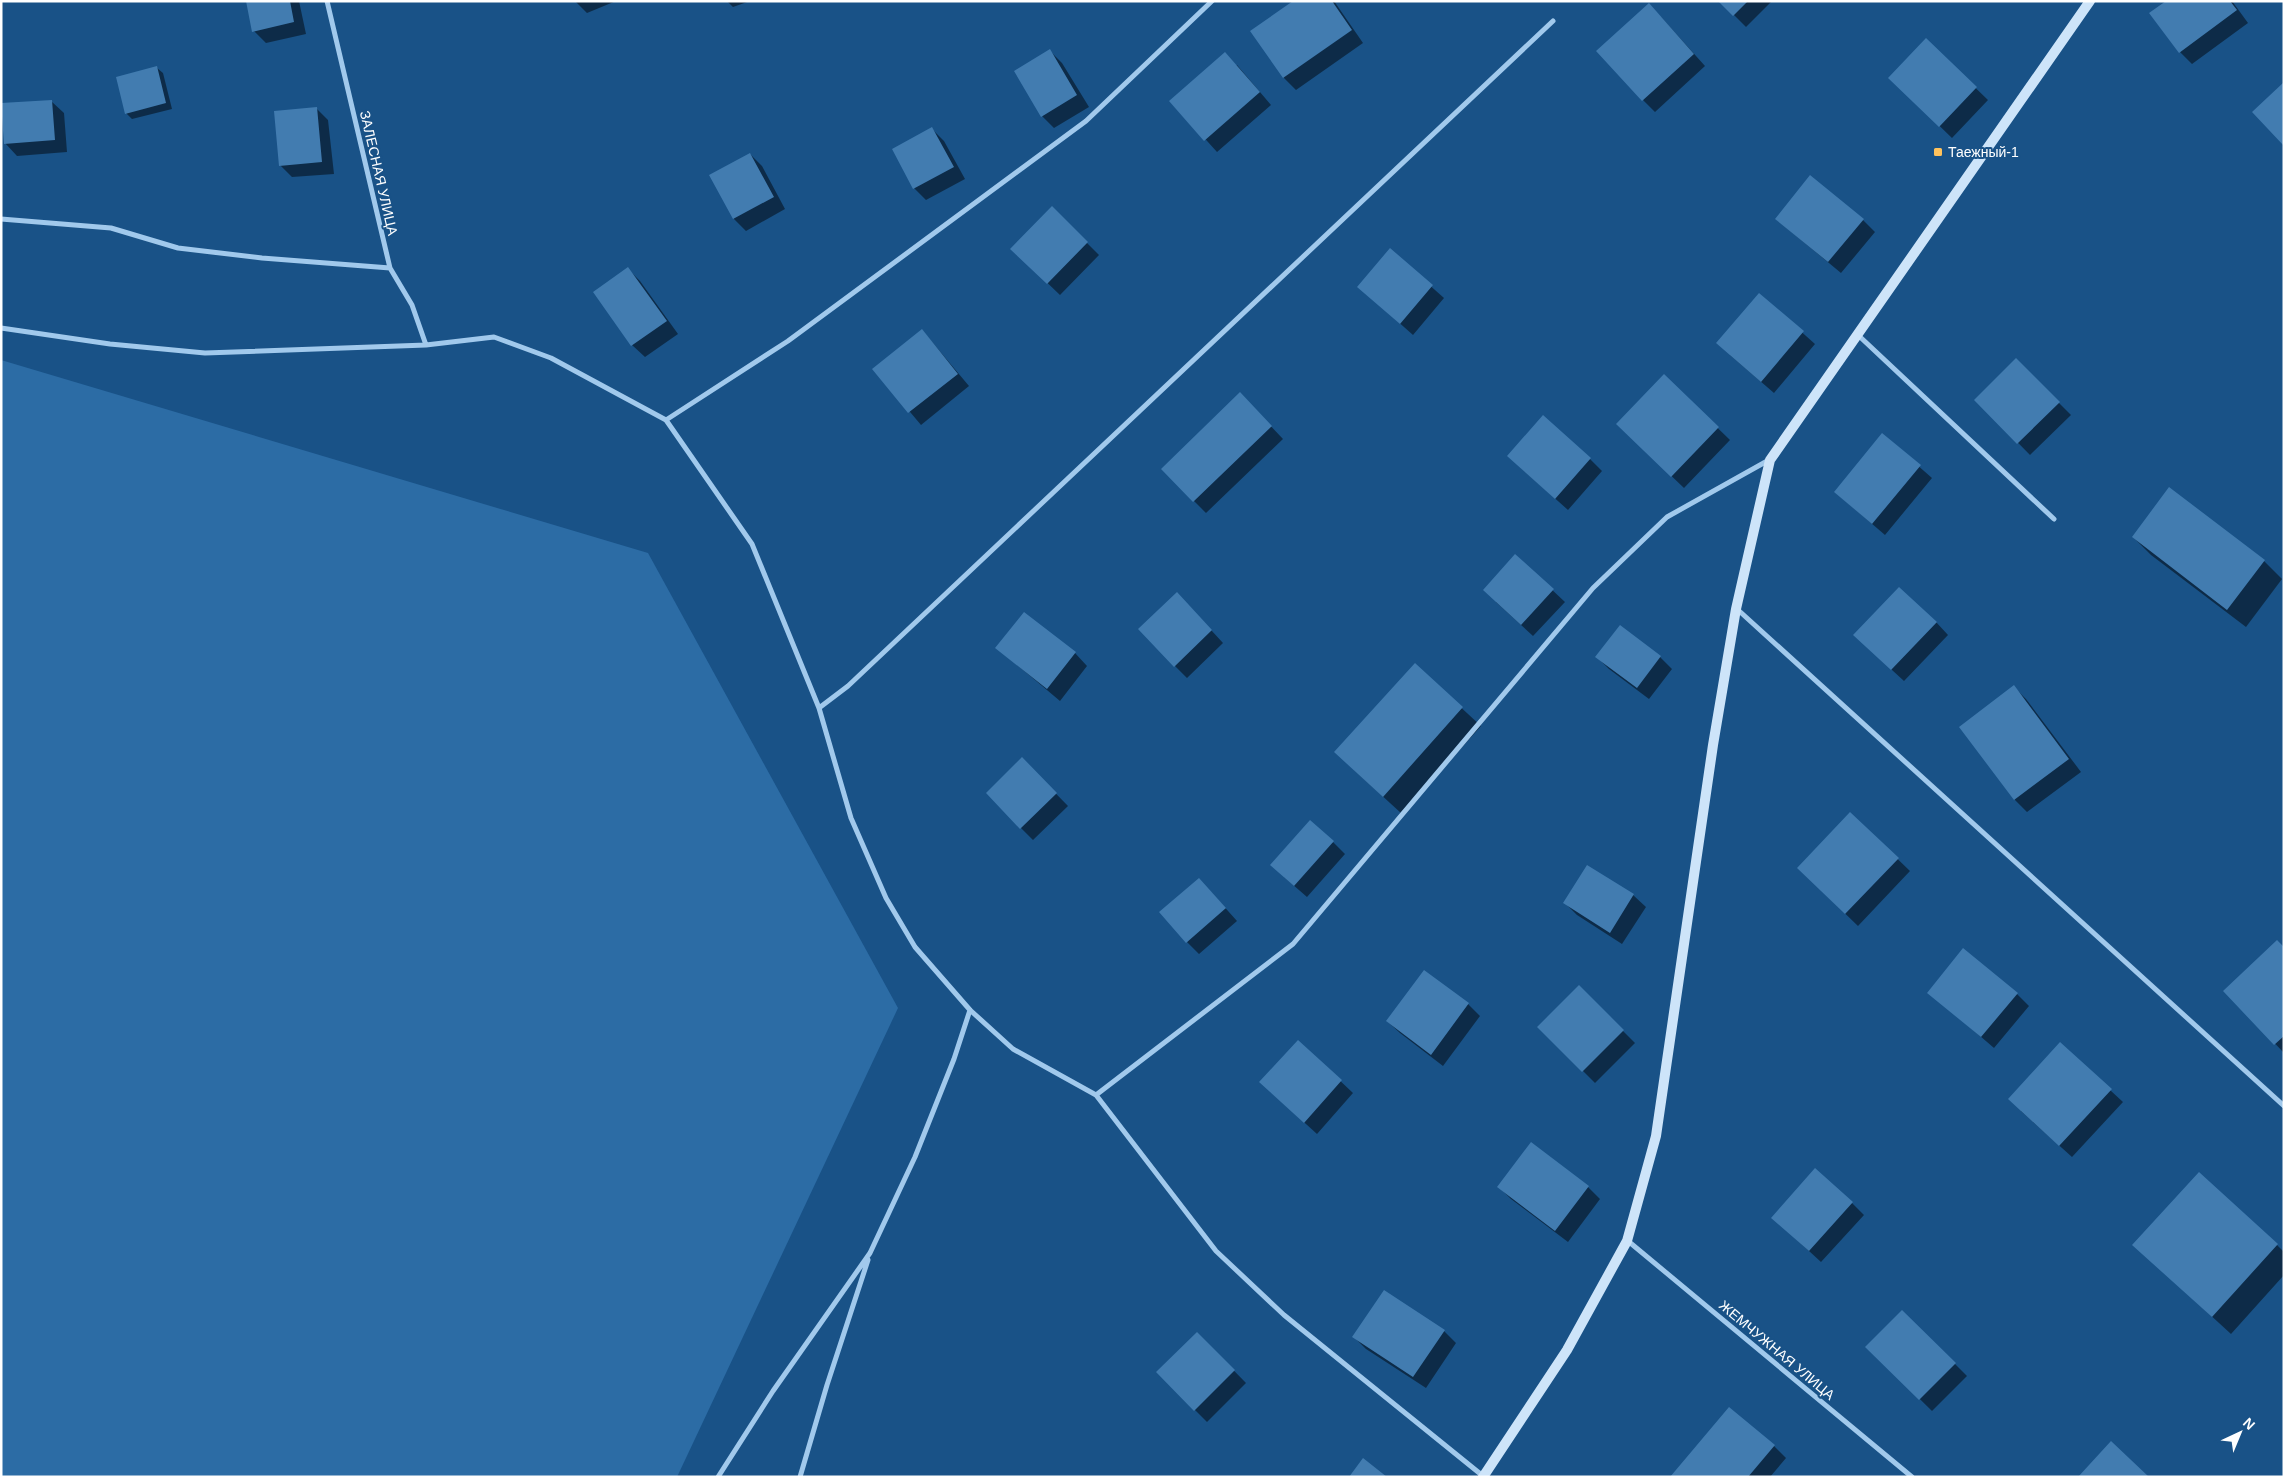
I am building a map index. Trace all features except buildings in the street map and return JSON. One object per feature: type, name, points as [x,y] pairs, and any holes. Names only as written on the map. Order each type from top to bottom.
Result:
[{"type":"street","name":"ЗАЛЕСНАЯ УЛИЦА","points":[[327,1],[390,268],[412,304],[426,345]]},
{"type":"street","points":[[666,420],[788,341],[1086,121],[1212,1]]},
{"type":"street","points":[[1,328],[110,344],[205,353],[426,345],[494,337],[551,358],[666,420],[752,544],[819,708],[851,818],[886,898],[915,947],[970,1010],[1013,1048],[1096,1095],[1216,1251],[1284,1316],[1483,1477],[1567,1350],[1627,1241],[1656,1136],[1713,745],[1736,609],[1770,460],[2090,1]]},
{"type":"street","points":[[819,708],[848,686],[1553,21]]},
{"type":"street","points":[[1,219],[111,228],[178,248],[262,258],[390,268]]},
{"type":"street","points":[[1858,334],[2054,519]]},
{"type":"street","points":[[1096,1095],[1293,944],[1593,588],[1667,517],[1770,460]]},
{"type":"street","points":[[1736,609],[2284,1106]]},
{"type":"street","points":[[800,1477],[827,1385],[870,1253],[915,1157],[954,1059],[970,1010]]},
{"type":"street","name":"ЖЕМЧУЖНАЯ УЛИЦА","points":[[1627,1241],[1912,1477]]},
{"type":"street","points":[[718,1477],[773,1391],[870,1253]]},
{"type":"shaded area","points":[[1,360],[648,553],[898,1008],[677,1477],[1,1477]]},
{"type":"place","name":"Таежный-1","points":[[1938,152]]}]
